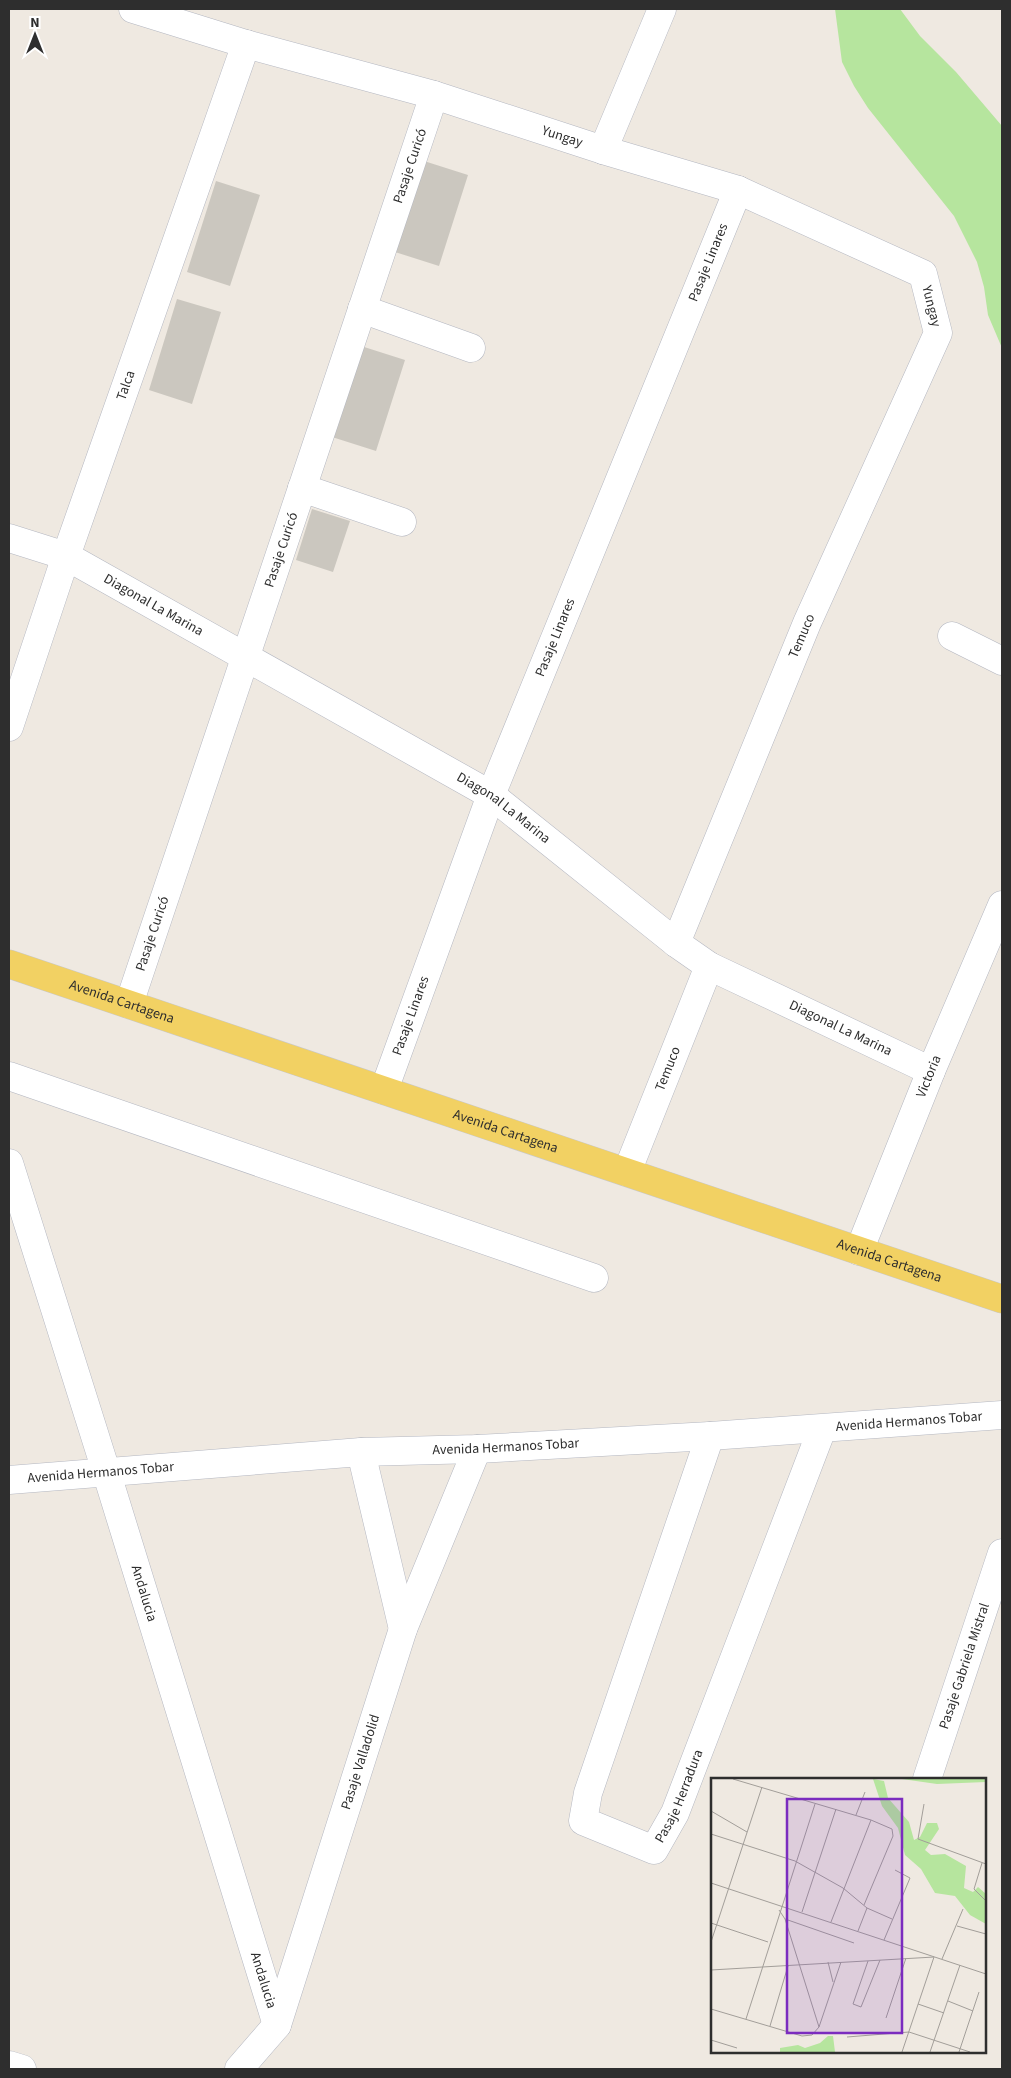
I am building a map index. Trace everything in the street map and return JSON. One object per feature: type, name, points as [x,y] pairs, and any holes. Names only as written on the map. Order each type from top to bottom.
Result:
[{"type":"main road","name":"Avenida Cartagena","points":[[9,964],[1002,1299]]},
{"type":"street","name":"Yungay","points":[[133,9],[246,44],[434,95],[603,150],[738,190],[923,274],[938,333]]},
{"type":"street","points":[[603,150],[662,9]]},
{"type":"street","name":"Talca","points":[[9,727],[66,556],[246,44]]},
{"type":"street","name":"Pasaje Curicó","points":[[129,1004],[434,95]]},
{"type":"street","name":"Pasaje Linares","points":[[384,1090],[491,795],[738,190]]},
{"type":"street","points":[[362,309],[471,348]]},
{"type":"street","name":"Temuco","points":[[676,943],[807,623],[938,333]]},
{"type":"street","points":[[302,488],[402,522]]},
{"type":"street","name":"Diagonal La Marina","points":[[9,538],[66,556],[491,795],[676,943],[709,966],[930,1071]]},
{"type":"street","points":[[952,636],[1002,660]]},
{"type":"street","name":"Victoria","points":[[859,1251],[930,1071],[1002,905]]},
{"type":"street","name":"Temuco","points":[[627,1172],[709,966]]},
{"type":"street","points":[[9,1076],[594,1278]]},
{"type":"street","name":"Andalucia","points":[[9,1163],[277,2025]]},
{"type":"street","name":"Avenida Hermanos Tobar","points":[[9,1480],[361,1452],[477,1449],[710,1436],[1002,1415]]},
{"type":"street","name":"Pasaje Herradura","points":[[710,1436],[588,1793],[583,1821],[654,1850],[675,1813],[822,1429]]},
{"type":"street","name":"Pasaje Valladolid","points":[[239,2069],[277,2025],[403,1629],[477,1449]]},
{"type":"street","points":[[361,1452],[403,1629]]},
{"type":"street","name":"Pasaje Gabriela Mistral","points":[[927,1778],[1002,1553]]},
{"type":"street","points":[[9,2065],[22,2069]]},
{"type":"green space","points":[[835,9],[900,9],[920,36],[956,72],[1002,126],[1002,348],[988,315],[984,287],[977,262],[954,216],[868,108],[842,62]]},
{"type":"building","points":[[424,161],[468,175],[439,266],[395,252]]},
{"type":"building","points":[[216,181],[260,195],[230,286],[187,272]]},
{"type":"building","points":[[177,299],[221,312],[192,404],[149,390]]},
{"type":"building","points":[[361,346],[405,360],[376,451],[332,437]]},
{"type":"building","points":[[312,509],[350,521],[333,572],[296,560]]}]
